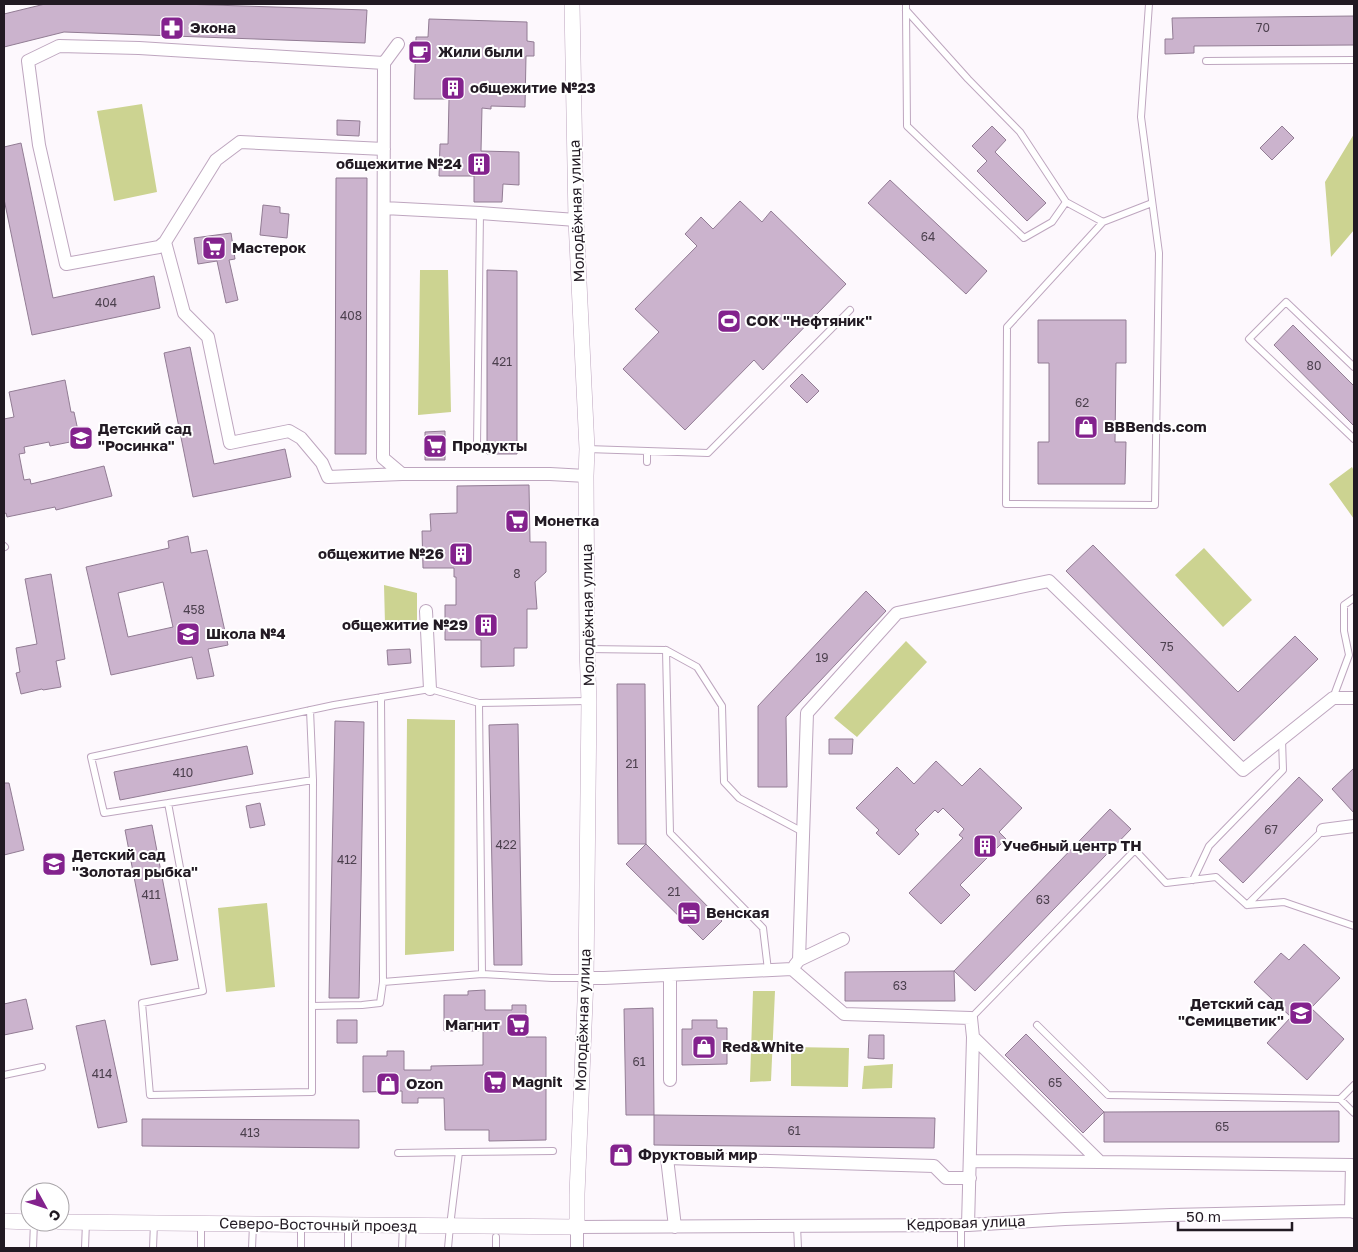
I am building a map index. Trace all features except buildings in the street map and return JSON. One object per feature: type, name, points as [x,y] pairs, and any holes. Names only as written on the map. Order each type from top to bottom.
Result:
[{"type":"street","name":"Молодёжная улица","points":[[572,4],[576,220],[588,449],[586,476],[587,649],[590,701],[586,978],[577,1227]]},
{"type":"street","points":[[398,44],[384,63],[383,458],[402,474]]},
{"type":"street","points":[[384,63],[139,48],[59,46],[28,60],[39,145],[66,264],[159,247],[165,242],[216,160],[240,142],[384,149]]},
{"type":"street","points":[[384,208],[576,220]]},
{"type":"street","points":[[165,242],[184,313],[208,337],[230,443],[289,431],[301,438],[322,463],[328,477],[402,474],[550,474],[586,476]]},
{"type":"street","points":[[964,1225],[970,1178],[974,1037],[970,1018],[844,1014],[795,965],[803,832],[807,713],[897,613],[1050,581],[1243,770],[1333,698],[1354,698]]},
{"type":"street","points":[[426,611],[430,689]]},
{"type":"street","points":[[1323,830],[1354,826]]},
{"type":"street","points":[[586,978],[768,970],[795,965],[843,939]]},
{"type":"street","points":[[670,975],[670,1080]]},
{"type":"street","points":[[974,1037],[1100,1162]]},
{"type":"street","points":[[675,1227],[667,1158],[934,1166],[946,1178],[970,1178]]},
{"type":"street","points":[[970,1161],[1352,1165],[1353,1211]]},
{"type":"street","name":"Кедровая улица","points":[[577,1227],[964,1225],[1171,1214],[1353,1211]]},
{"type":"street","points":[[4,1221],[20,1222]]},
{"type":"street","name":"Северо-Восточный проезд","points":[[70,1222],[577,1227]]},
{"type":"street","points":[[577,1227],[577,1248]]},
{"type":"lane","points":[[1149,4],[1141,117],[1159,253],[1155,505],[1006,504],[1007,327],[1103,222],[1152,203]]},
{"type":"lane","points":[[906,7],[968,80],[1020,132],[1066,202],[1103,222]]},
{"type":"lane","points":[[906,7],[907,126],[1024,238],[1052,222],[1066,202]]},
{"type":"lane","points":[[1206,61],[1354,60]]},
{"type":"lane","points":[[477,445],[480,213]]},
{"type":"lane","points":[[1354,367],[1286,302],[1249,339],[1354,439]]},
{"type":"lane","points":[[588,449],[708,453],[850,310]]},
{"type":"lane","points":[[647,452],[647,462]]},
{"type":"lane","points":[[1333,698],[1349,655],[1344,631],[1344,605],[1354,598]]},
{"type":"lane","points":[[587,649],[666,650],[697,667],[722,706],[724,782],[739,798],[803,832]]},
{"type":"lane","points":[[666,650],[670,833],[763,928],[768,970]]},
{"type":"lane","points":[[313,780],[104,813],[91,757],[310,710],[430,689],[479,703],[590,701]]},
{"type":"lane","points":[[312,1006],[380,1003],[383,982],[381,697]]},
{"type":"lane","points":[[479,703],[482,974]]},
{"type":"lane","points":[[168,803],[203,991],[142,1003],[150,1095],[312,1092],[313,780],[310,710]]},
{"type":"lane","points":[[1193,880],[1209,846],[1282,770],[1282,739]]},
{"type":"lane","points":[[1247,905],[1323,830]]},
{"type":"lane","points":[[970,1018],[1135,850],[1166,883],[1216,877],[1247,905],[1284,902],[1354,926]]},
{"type":"lane","points":[[383,982],[482,974],[586,978]]},
{"type":"lane","points":[[1037,1025],[1108,1095],[1340,1099],[1354,1113]]},
{"type":"lane","points":[[4,1074],[42,1067]]},
{"type":"lane","points":[[1340,1099],[1354,1085]]},
{"type":"lane","points":[[398,1153],[553,1151]]},
{"type":"lane","points":[[448,1248],[459,1152]]},
{"type":"lane","points":[[86,1222],[86,1248]]},
{"type":"lane","points":[[153,1248],[154,1223]]},
{"type":"lane","points":[[201,1224],[201,1248]]},
{"type":"lane","points":[[252,1248],[253,1224]]},
{"type":"lane","points":[[301,1248],[302,1225]]},
{"type":"lane","points":[[348,1225],[348,1248]]},
{"type":"lane","points":[[961,1248],[964,1225]]},
{"type":"lane","points":[[402,1248],[403,1226]]},
{"type":"lane","points":[[798,1226],[798,1248]]},
{"type":"lane","points":[[33,1248],[34,1232]]},
{"type":"lane","points":[[496,1237],[496,1248]]},
{"type":"green space","points":[[142,104],[157,192],[114,201],[97,111]]},
{"type":"green space","points":[[1354,134],[1354,230],[1331,257],[1325,182]]},
{"type":"green space","points":[[420,270],[448,270],[451,412],[418,415]]},
{"type":"green space","points":[[1352,467],[1354,471],[1354,519],[1329,484]]},
{"type":"green space","points":[[1204,548],[1252,600],[1223,627],[1175,575]]},
{"type":"green space","points":[[384,585],[417,593],[417,623],[385,624]]},
{"type":"green space","points":[[906,641],[927,662],[857,737],[834,718]]},
{"type":"green space","points":[[407,719],[455,720],[454,951],[405,955]]},
{"type":"green space","points":[[267,903],[275,987],[226,992],[218,908]]},
{"type":"green space","points":[[753,991],[775,991],[771,1081],[750,1082]]},
{"type":"green space","points":[[791,1047],[849,1048],[848,1087],[791,1086]]},
{"type":"green space","points":[[893,1064],[892,1088],[862,1089],[864,1066]]},
{"type":"place","name":"Экона","points":[[172,28]]},
{"type":"place","name":"Жили были","points":[[420,52]]},
{"type":"place","name":"общежитие №23","points":[[453,88]]},
{"type":"place","name":"общежитие №24","points":[[479,164]]},
{"type":"place","name":"Мастерок","points":[[214,248]]},
{"type":"place","name":"СОК \"Нефтяник\"","points":[[729,321]]},
{"type":"place","name":"BBBends.com","points":[[1086,427]]},
{"type":"place","name":"Детский сад \"Росинка\"","points":[[81,438]]},
{"type":"place","name":"Продукты","points":[[435,446]]},
{"type":"place","name":"Монетка","points":[[517,521]]},
{"type":"place","name":"общежитие №26","points":[[461,554]]},
{"type":"place","name":"общежитие №29","points":[[486,625]]},
{"type":"place","name":"Школа №4","points":[[188,634]]},
{"type":"place","name":"Учебный центр ТН","points":[[985,846]]},
{"type":"place","name":"Детский сад \"Золотая рыбка\"","points":[[54,864]]},
{"type":"place","name":"Венская","points":[[689,913]]},
{"type":"place","name":"Детский сад \"Семицветик\"","points":[[1301,1013]]},
{"type":"place","name":"Магнит","points":[[518,1025]]},
{"type":"place","name":"Red&White","points":[[704,1047]]},
{"type":"place","name":"Magnit","points":[[495,1082]]},
{"type":"place","name":"Ozon","points":[[388,1084]]},
{"type":"place","name":"Фруктовый мир","points":[[621,1155]]}]
